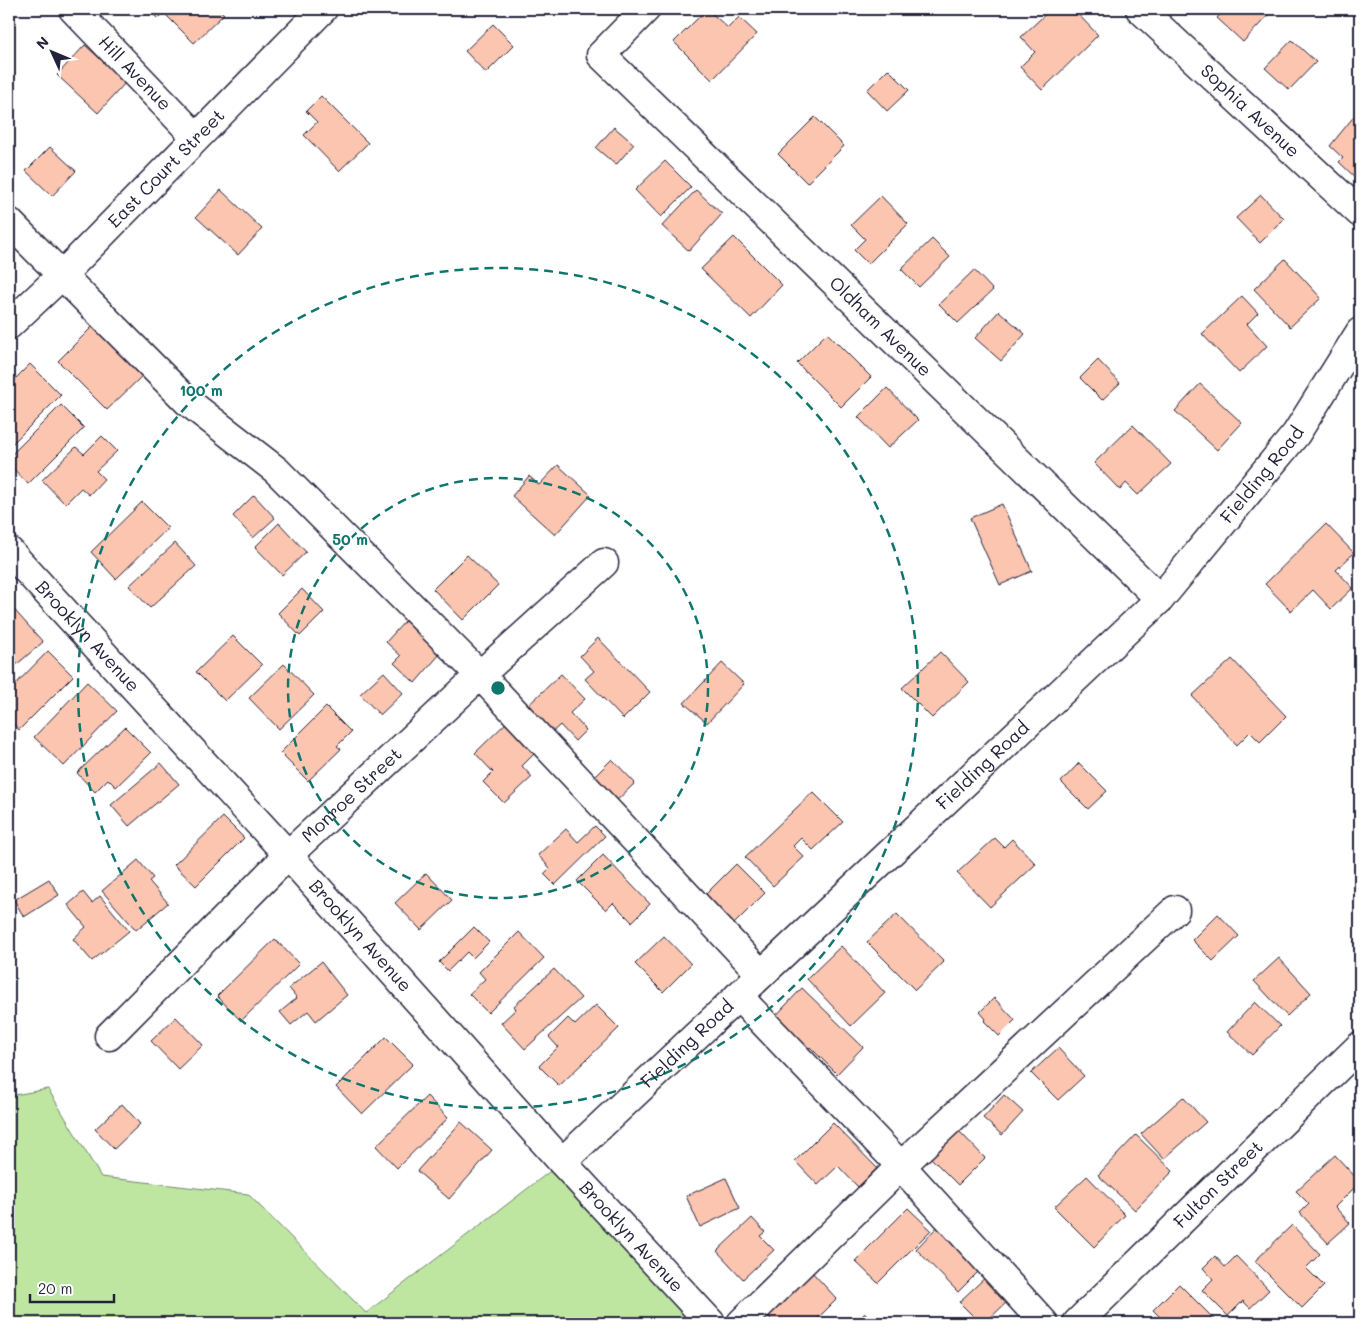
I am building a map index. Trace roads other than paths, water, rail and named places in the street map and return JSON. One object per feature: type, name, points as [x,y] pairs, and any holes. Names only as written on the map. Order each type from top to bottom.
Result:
[{"type":"street","name":"Hill Avenue","points":[[73,9],[196,137]]},
{"type":"street","name":"East Court Street","points":[[9,325],[62,275],[323,9]]},
{"type":"street","name":"Oldham Avenue","points":[[646,9],[601,55],[1160,599]]},
{"type":"street","name":"Sophia Avenue","points":[[1140,9],[1360,214]]},
{"type":"street","points":[[9,222],[188,402],[276,470],[480,675],[761,974]]},
{"type":"street","name":"Fielding Road","points":[[562,1162],[1160,599],[1296,434],[1360,332]]},
{"type":"street","name":"Brooklyn Avenue","points":[[9,551],[288,856],[562,1162],[711,1323]]},
{"type":"street","name":"Monroe Street","points":[[109,1036],[288,856],[480,675],[604,563]]},
{"type":"street","points":[[740,1323],[901,1166],[1174,910]]},
{"type":"street","points":[[738,996],[901,1166],[1044,1323]]},
{"type":"street","name":"Fulton Street","points":[[1078,1323],[1360,1046]]}]
